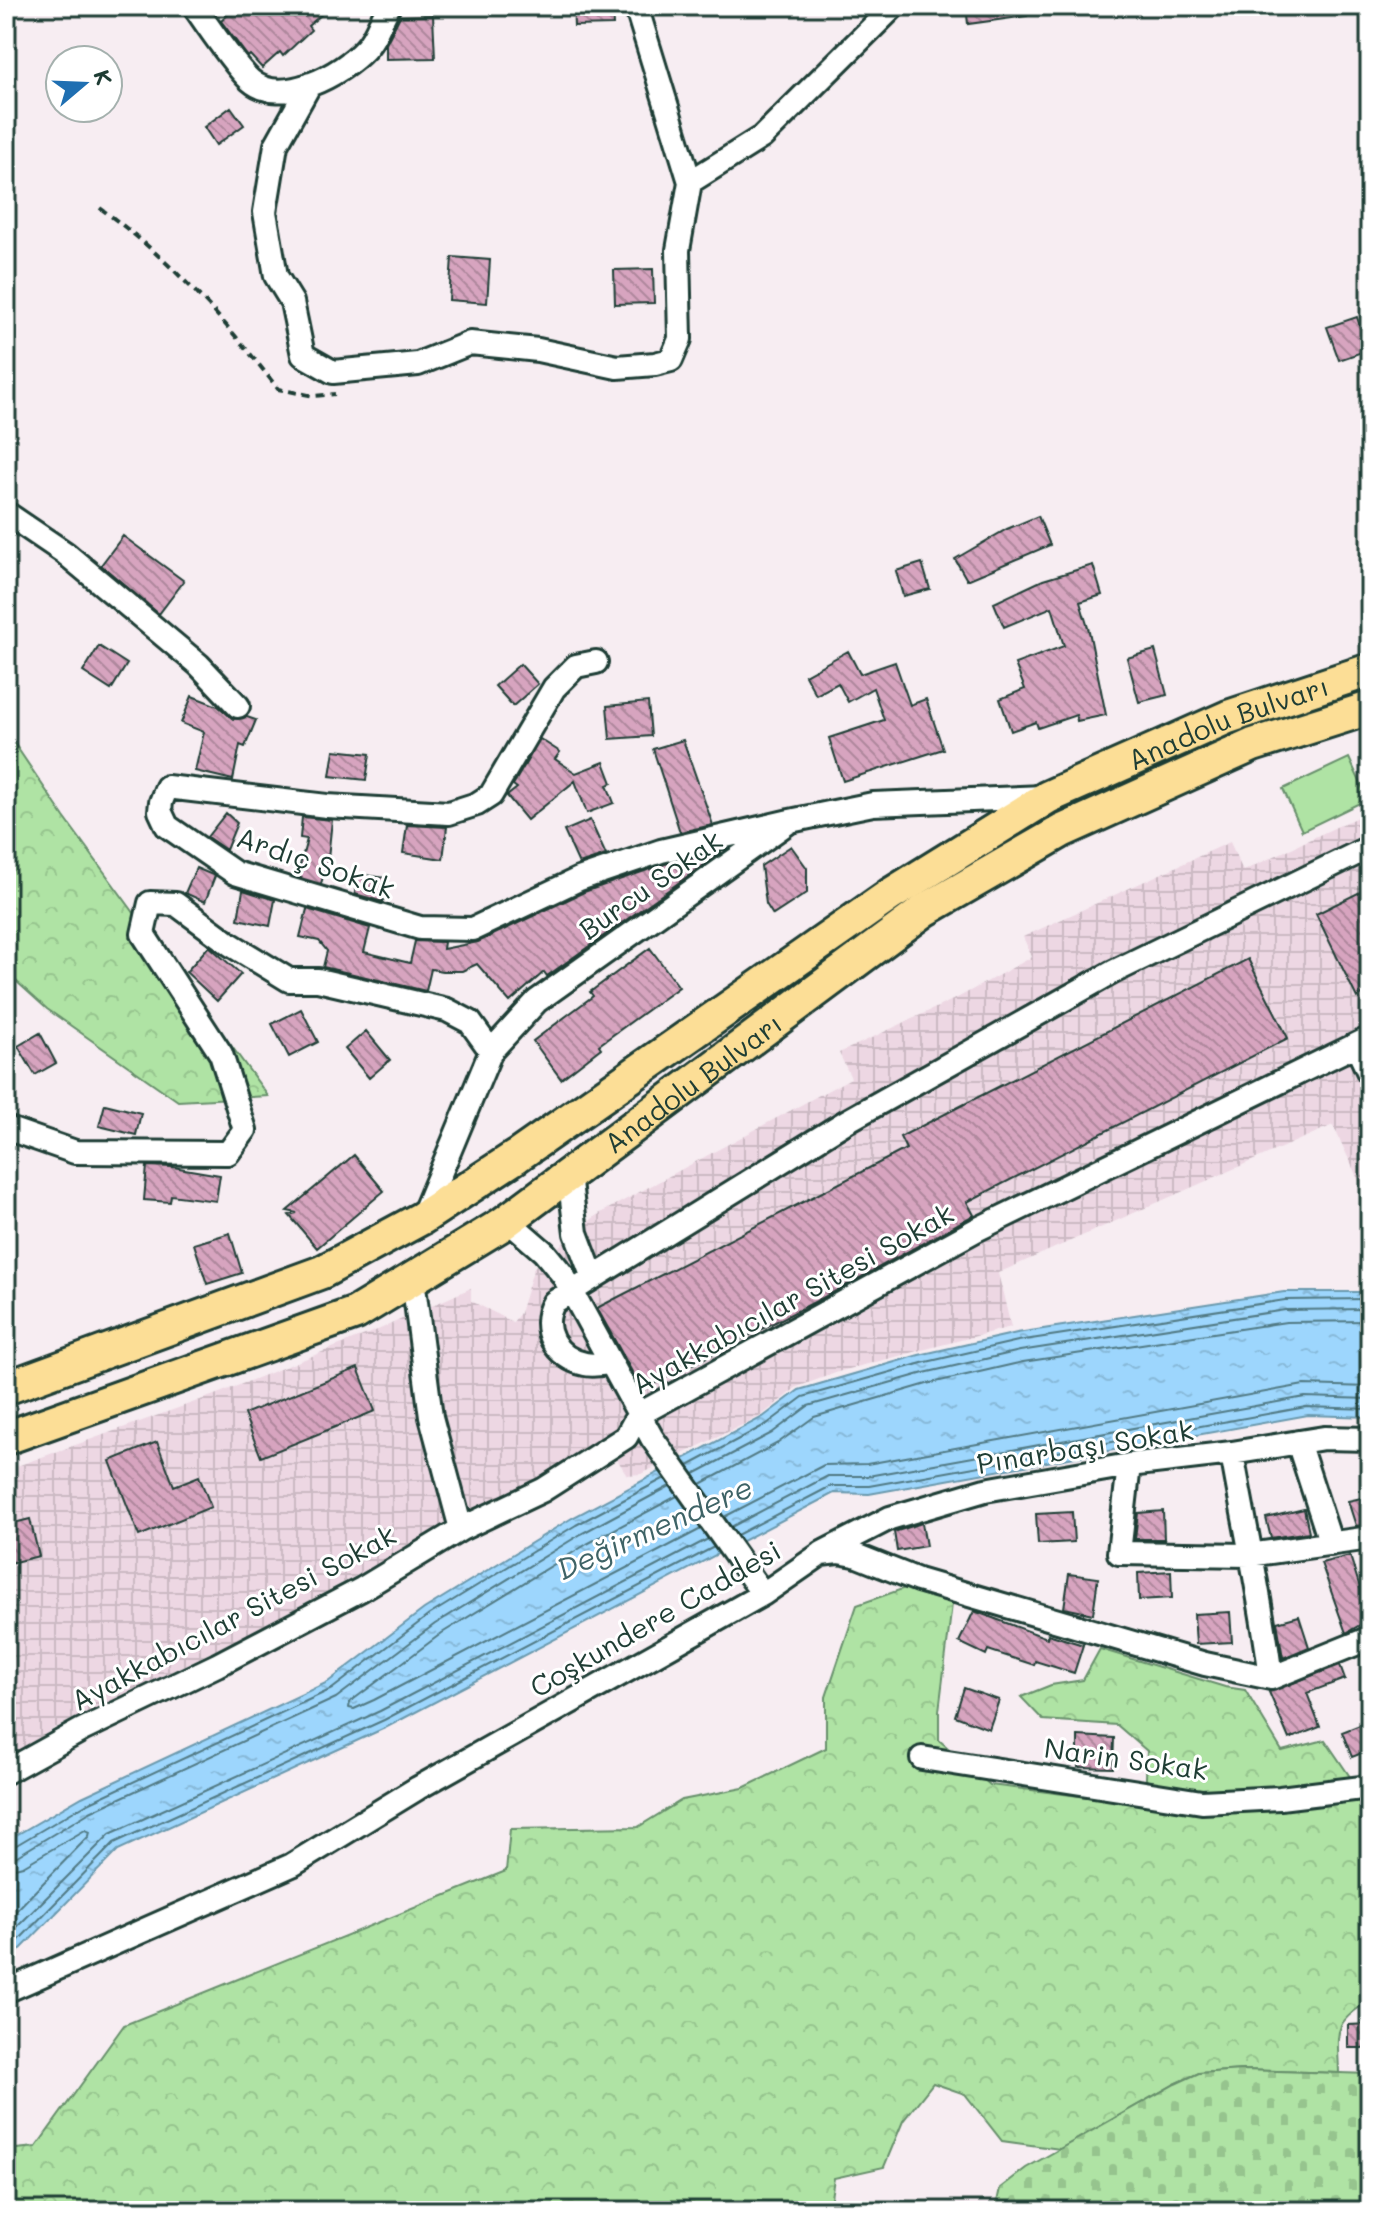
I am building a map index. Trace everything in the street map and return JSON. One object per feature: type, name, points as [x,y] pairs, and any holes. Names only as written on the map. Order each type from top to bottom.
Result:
[{"type":"highway","name":"Anadolu Bulvarı","points":[[6,1388],[322,1272],[422,1218],[517,1156],[890,895],[1048,797],[1228,717],[1370,670]]},
{"type":"highway","name":"Anadolu Bulvarı","points":[[6,1438],[356,1313],[507,1220],[939,902],[1062,831],[1253,745],[1370,708]]},
{"type":"street","points":[[194,6],[251,82],[280,92],[310,84],[345,67],[368,47],[389,6]]},
{"type":"street","points":[[310,84],[276,145],[265,212],[276,276],[292,302],[303,355],[333,372],[418,364],[470,343],[538,350],[617,367],[655,364],[671,360],[680,339],[678,250],[690,182],[636,6]]},
{"type":"street","points":[[690,182],[762,137],[894,6]]},
{"type":"street","points":[[6,513],[65,553],[199,665],[238,706]]},
{"type":"street","name":"Ardıç Sokak","points":[[596,662],[576,666],[554,688],[491,795],[477,804],[449,813],[327,806],[167,787],[160,811],[167,826],[176,835],[235,873],[420,928],[473,929],[579,879],[661,851],[790,821]]},
{"type":"street","name":"Burcu Sokak","points":[[422,1218],[491,1051],[537,1001],[790,821],[873,804],[1048,797]]},
{"type":"street","points":[[611,1363],[589,1365],[574,1361],[558,1351],[549,1333],[547,1314],[554,1302],[847,1121],[1113,972],[1370,847]]},
{"type":"street","points":[[6,1128],[75,1152],[181,1154],[228,1153],[245,1130],[221,1054],[143,934],[150,903],[176,904],[230,944],[289,980],[318,980],[447,1010],[470,1022],[491,1051]]},
{"type":"street","points":[[1363,1041],[1370,1075]]},
{"type":"street","name":"Ayakkabıcılar Sitesi Sokak","points":[[6,1772],[82,1730],[217,1665],[362,1589],[461,1529],[543,1490],[626,1437],[638,1415],[976,1230],[1363,1041]]},
{"type":"street","points":[[569,1174],[576,1233],[593,1278]]},
{"type":"street","points":[[507,1220],[544,1252],[563,1275],[652,1438],[759,1588]]},
{"type":"street","points":[[413,1279],[431,1417],[461,1529]]},
{"type":"street","name":"Pınarbaşı Sokak","points":[[821,1554],[890,1518],[985,1490],[1129,1465],[1324,1438],[1369,1441]]},
{"type":"street","points":[[1298,1442],[1331,1544]]},
{"type":"street","points":[[1232,1453],[1249,1555],[1264,1617],[1271,1678],[1370,1638]]},
{"type":"street","points":[[1129,1465],[1119,1553],[1249,1555],[1370,1538]]},
{"type":"street","name":"Coşkundere Caddesi","points":[[6,1991],[292,1865],[418,1788],[821,1554],[838,1552],[855,1555],[948,1589],[1205,1664],[1271,1678]]},
{"type":"street","name":"Narin Sokak","points":[[922,1758],[1202,1802],[1280,1798],[1370,1787]]},
{"type":"path","points":[[100,208],[138,235],[230,328],[278,389],[314,396],[341,394]]},
{"type":"shaded area","points":[[1370,811],[1370,1205],[1333,1125],[998,1273],[1011,1327],[841,1371],[797,1387],[761,1416],[641,1474],[627,1475],[615,1456],[611,1433],[596,1447],[236,1640],[53,1729],[6,1761],[6,1470],[217,1394],[380,1329],[471,1288],[471,1301],[513,1322],[520,1313],[534,1267],[597,1215],[851,1078],[839,1053],[959,997],[1032,957],[1023,937],[1230,842],[1243,871]]},
{"type":"green space","points":[[6,731],[64,817],[268,1096],[178,1101],[47,1009],[6,972]]},
{"type":"green space","points":[[1349,758],[1368,799],[1302,831],[1283,789]]},
{"type":"green space","points":[[919,1583],[952,1604],[939,1711],[939,1740],[990,1785],[1145,1804],[1147,1751],[1117,1725],[1043,1720],[1021,1697],[1051,1685],[1083,1680],[1100,1649],[1225,1687],[1245,1690],[1282,1751],[1325,1740],[1355,1784],[1370,1778],[1370,2001],[1343,2023],[1338,2038],[1339,2073],[1242,2070],[1199,2073],[1060,2149],[1002,2141],[965,2094],[933,2083],[903,2121],[884,2167],[834,2178],[829,2211],[6,2211],[6,2150],[36,2147],[124,2025],[506,1871],[510,1829],[638,1827],[682,1800],[743,1788],[826,1748],[826,1697],[857,1605]]},
{"type":"green space","points":[[1242,2070],[1370,2074],[1370,2211],[995,2211],[1000,2188],[1026,2168],[1199,2073]]},
{"type":"water","name":"Değirmendere","points":[[1284,1292],[1370,1292],[1370,1417],[1308,1415],[869,1494],[834,1493],[387,1727],[118,1850],[18,1952],[6,1959],[6,1841],[82,1797],[328,1682],[424,1609],[572,1518],[763,1417],[799,1390],[919,1355],[1017,1333]]},
{"type":"building","points":[[238,6],[313,6],[321,15],[308,26],[311,30],[283,56],[280,52],[262,68],[250,55],[248,57],[221,21]]},
{"type":"building","points":[[573,6],[612,6],[613,25],[574,26]]},
{"type":"building","points":[[966,6],[1027,6],[1027,16],[968,24]]},
{"type":"building","points":[[433,15],[435,58],[386,59],[386,44],[400,16]]},
{"type":"building","points":[[231,107],[244,125],[216,145],[204,127]]},
{"type":"building","points":[[452,257],[490,260],[487,303],[449,300]]},
{"type":"building","points":[[653,269],[654,303],[615,304],[614,270]]},
{"type":"building","points":[[1357,317],[1368,350],[1339,360],[1327,327]]},
{"type":"building","points":[[1038,516],[1050,545],[967,580],[955,559],[1007,529]]},
{"type":"building","points":[[123,536],[184,581],[159,614],[101,565]]},
{"type":"building","points":[[922,563],[930,589],[903,596],[896,571]]},
{"type":"building","points":[[1093,565],[1102,595],[1080,602],[1106,715],[1077,721],[1076,715],[1038,728],[1036,722],[1011,731],[1000,699],[1025,689],[1015,664],[1064,646],[1052,607],[1004,627],[994,603],[1043,580]]},
{"type":"building","points":[[99,646],[127,664],[111,690],[83,672]]},
{"type":"building","points":[[1155,650],[1167,695],[1139,702],[1127,658]]},
{"type":"building","points":[[848,651],[860,674],[895,662],[910,705],[926,699],[943,749],[843,781],[829,738],[884,720],[873,688],[848,702],[838,683],[816,695],[805,675]]},
{"type":"building","points":[[520,664],[538,684],[513,706],[495,686]]},
{"type":"building","points":[[192,696],[218,706],[233,719],[247,717],[256,720],[245,747],[240,745],[233,780],[195,771],[204,732],[181,723]]},
{"type":"building","points":[[648,702],[651,736],[610,739],[607,706]]},
{"type":"building","points":[[540,739],[560,752],[555,759],[576,773],[604,762],[612,783],[607,785],[614,803],[587,813],[575,781],[527,820],[507,796],[517,788],[513,785]]},
{"type":"building","points":[[683,740],[713,825],[680,832],[653,749]]},
{"type":"building","points":[[334,750],[370,754],[366,780],[330,776]]},
{"type":"building","points":[[226,813],[237,823],[226,850],[207,837]]},
{"type":"building","points":[[302,817],[332,820],[328,858],[321,884],[297,877],[307,839],[300,838]]},
{"type":"building","points":[[590,820],[606,855],[579,864],[564,831]]},
{"type":"building","points":[[407,825],[447,827],[443,859],[403,853]]},
{"type":"building","points":[[791,846],[807,868],[807,893],[773,915],[766,904],[761,866]]},
{"type":"building","points":[[722,852],[547,976],[544,972],[510,1002],[477,964],[462,971],[431,969],[426,991],[323,967],[327,951],[319,941],[300,937],[307,909],[370,928],[364,952],[410,963],[415,941],[444,942],[443,949],[478,942],[584,892],[665,864]]},
{"type":"building","points":[[196,868],[215,876],[205,902],[185,893]]},
{"type":"building","points":[[357,874],[386,878],[383,902],[355,894]]},
{"type":"building","points":[[1370,887],[1370,991],[1357,998],[1316,914]]},
{"type":"building","points":[[243,890],[275,900],[270,926],[238,919]]},
{"type":"building","points":[[209,946],[241,974],[217,1001],[186,972]]},
{"type":"building","points":[[650,948],[679,987],[599,1045],[601,1048],[561,1079],[533,1041],[593,996],[590,992]]},
{"type":"building","points":[[1248,959],[1288,1038],[967,1202],[974,1215],[836,1291],[642,1390],[597,1308],[906,1149],[900,1137]]},
{"type":"building","points":[[301,1009],[318,1042],[289,1057],[272,1024]]},
{"type":"building","points":[[366,1031],[390,1060],[369,1078],[345,1049]]},
{"type":"building","points":[[40,1033],[56,1063],[35,1075],[18,1046]]},
{"type":"building","points":[[105,1104],[141,1113],[136,1135],[99,1126]]},
{"type":"building","points":[[354,1155],[384,1191],[317,1248],[289,1215],[297,1213],[287,1211]]},
{"type":"building","points":[[147,1166],[220,1175],[216,1201],[171,1195],[170,1202],[144,1200]]},
{"type":"building","points":[[230,1233],[242,1273],[207,1284],[194,1244]]},
{"type":"building","points":[[358,1368],[375,1411],[261,1457],[244,1414]]},
{"type":"building","points":[[157,1442],[174,1486],[199,1476],[211,1507],[139,1536],[110,1461]]},
{"type":"building","points":[[1370,1496],[1370,1524],[1356,1526],[1348,1501]]},
{"type":"building","points":[[1304,1509],[1309,1532],[1271,1538],[1266,1518]]},
{"type":"building","points":[[1163,1511],[1164,1539],[1135,1539],[1138,1513]]},
{"type":"building","points":[[1072,1512],[1074,1542],[1038,1544],[1036,1514]]},
{"type":"building","points":[[30,1519],[39,1556],[6,1564],[6,1525]]},
{"type":"building","points":[[922,1523],[926,1546],[897,1551],[894,1532]]},
{"type":"building","points":[[1350,1556],[1370,1619],[1346,1633],[1321,1563]]},
{"type":"building","points":[[1171,1571],[1172,1598],[1139,1600],[1138,1573]]},
{"type":"building","points":[[1069,1574],[1098,1578],[1093,1614],[1064,1608]]},
{"type":"building","points":[[974,1611],[1047,1638],[1048,1634],[1083,1645],[1074,1673],[1035,1661],[1034,1665],[988,1650],[986,1655],[959,1642]]},
{"type":"building","points":[[1230,1612],[1232,1642],[1196,1644],[1194,1614]]},
{"type":"building","points":[[1299,1616],[1309,1647],[1283,1658],[1277,1622]]},
{"type":"building","points":[[1340,1665],[1345,1679],[1307,1693],[1320,1727],[1289,1739],[1269,1692]]},
{"type":"building","points":[[964,1688],[999,1700],[989,1729],[955,1716]]},
{"type":"building","points":[[1370,1721],[1370,1750],[1352,1757],[1342,1732]]},
{"type":"building","points":[[1078,1736],[1114,1738],[1113,1768],[1078,1767]]},
{"type":"building","points":[[1370,2024],[1370,2048],[1348,2048],[1348,2025]]}]
